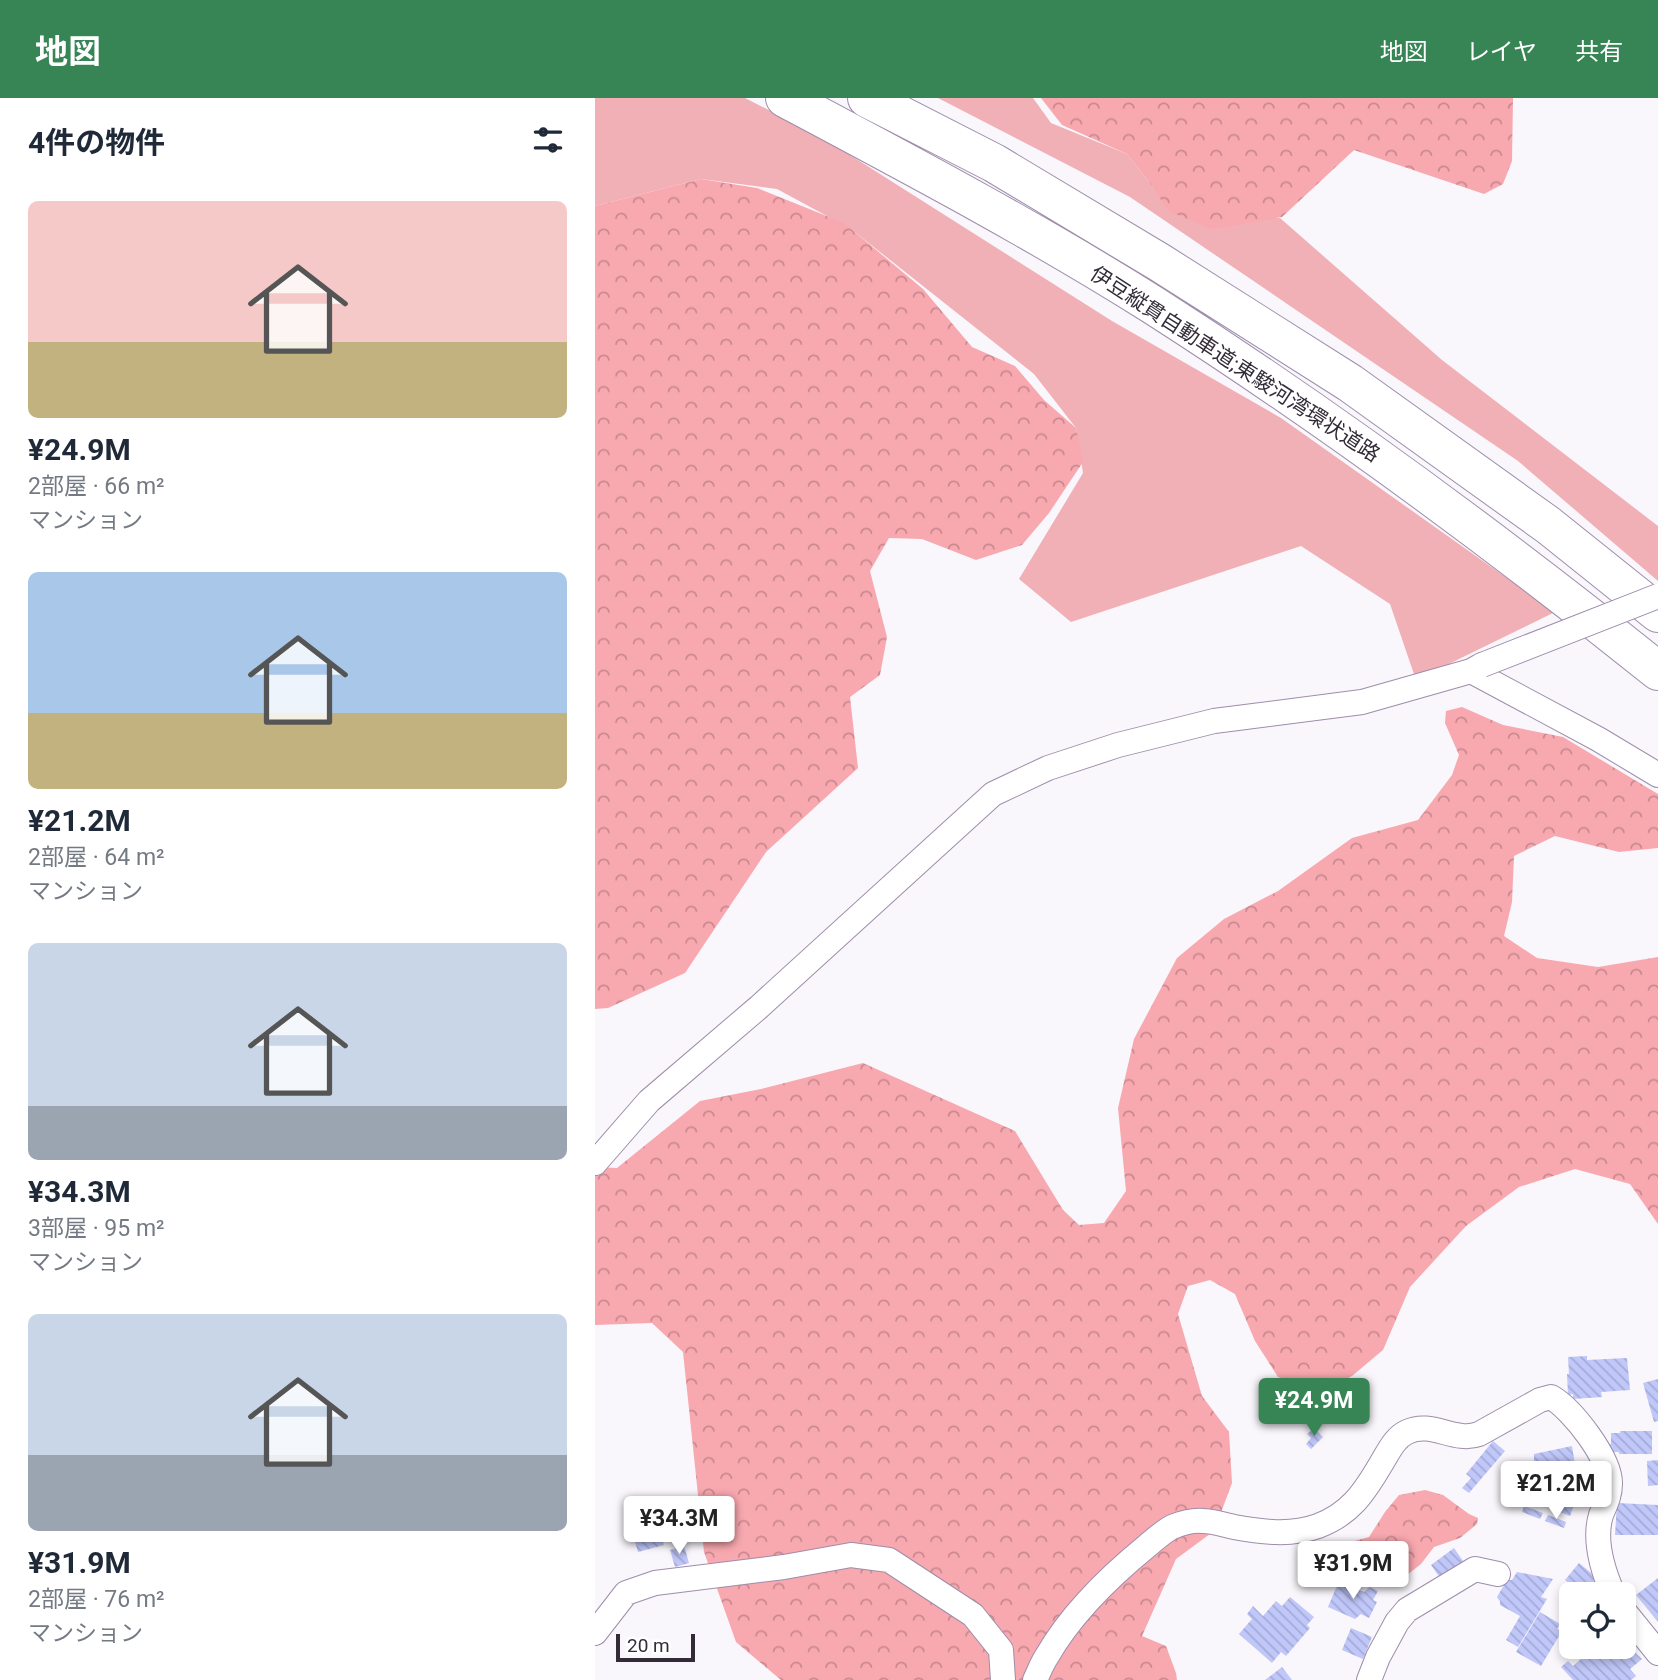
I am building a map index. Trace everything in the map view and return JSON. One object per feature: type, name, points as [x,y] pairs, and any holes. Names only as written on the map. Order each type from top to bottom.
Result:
[{"type":"highway","name":"伊豆縦貫自動車道;東駿河湾環状道路","points":[[785,98],[981,202],[1152,305],[1344,433],[1569,600],[1658,671]]},
{"type":"highway","name":"伊豆縦貫自動車道;東駿河湾環状道路","points":[[867,98],[993,163],[1160,262],[1350,383],[1548,525],[1658,613]]},
{"type":"street","points":[[595,1163],[649,1101],[759,1007],[993,794],[1048,768],[1130,742],[1214,721],[1362,702],[1476,668],[1658,596]]},
{"type":"street","points":[[1476,668],[1658,775]]},
{"type":"street","points":[[1035,1680],[1046,1657],[1083,1606],[1128,1561],[1170,1528],[1189,1521],[1277,1532],[1313,1528],[1350,1508],[1368,1486],[1393,1444],[1405,1433],[1422,1427],[1472,1437],[1540,1400],[1551,1397],[1562,1404],[1584,1431],[1606,1466],[1611,1483],[1601,1517],[1598,1540],[1608,1582]]},
{"type":"street","points":[[595,1633],[626,1593],[655,1583],[783,1567],[851,1555],[889,1560],[973,1615],[1001,1650],[1003,1680]]},
{"type":"street","points":[[1369,1680],[1397,1622],[1407,1610],[1475,1569],[1499,1574]]},
{"type":"street","points":[[1636,1626],[1658,1653]]},
{"type":"shaded area","points":[[595,98],[745,98],[820,136],[1112,321],[1281,418],[1555,612],[1416,680],[1390,604],[1301,546],[1071,622],[1019,579],[1083,473],[1076,428],[1034,374],[851,229],[777,189],[701,179],[595,206]]},
{"type":"shaded area","points":[[938,98],[1033,98],[1051,123],[1127,154],[1153,187],[1222,217],[1280,218],[1442,360],[1658,526],[1658,581],[1518,461],[1130,197]]},
{"type":"green space","points":[[1041,98],[1513,98],[1512,161],[1503,184],[1484,194],[1354,150],[1282,217],[1212,229],[1168,211],[1127,154],[1062,125]]},
{"type":"green space","points":[[701,179],[757,188],[844,223],[923,289],[972,347],[1015,366],[1044,400],[1076,428],[1083,462],[1049,513],[1022,545],[976,560],[922,539],[889,538],[870,571],[887,637],[880,675],[850,697],[858,768],[766,852],[685,973],[608,1008],[595,1009],[595,206]]},
{"type":"green space","points":[[1462,707],[1503,725],[1563,737],[1658,794],[1658,848],[1619,852],[1555,836],[1514,856],[1512,902],[1504,936],[1537,958],[1598,967],[1658,957],[1658,1224],[1630,1184],[1575,1169],[1519,1187],[1466,1226],[1410,1287],[1383,1350],[1352,1376],[1321,1392],[1278,1377],[1255,1341],[1235,1294],[1210,1280],[1188,1286],[1178,1314],[1202,1396],[1229,1432],[1232,1483],[1214,1531],[1176,1559],[1142,1636],[1166,1646],[1177,1680],[781,1680],[736,1642],[704,1552],[683,1352],[652,1323],[595,1325],[595,1167],[617,1168],[700,1101],[761,1089],[863,1063],[1015,1131],[1063,1210],[1079,1225],[1104,1223],[1126,1191],[1118,1108],[1134,1039],[1177,958],[1224,919],[1278,891],[1352,838],[1418,820],[1452,775],[1459,755],[1445,723],[1446,711]]},
{"type":"green space","points":[[1425,1490],[1443,1495],[1478,1518],[1477,1524],[1460,1538],[1434,1547],[1421,1564],[1407,1575],[1364,1572],[1310,1562],[1308,1554],[1369,1537],[1399,1495]]},
{"type":"building","points":[[1587,1356],[1587,1360],[1627,1358],[1630,1390],[1601,1392],[1602,1397],[1573,1399],[1573,1394],[1568,1395],[1568,1357]]},
{"type":"building","points":[[1658,1379],[1658,1421],[1654,1422],[1643,1383]]},
{"type":"building","points":[[1314,1428],[1323,1437],[1311,1449],[1306,1444],[1311,1438],[1307,1434]]},
{"type":"building","points":[[1652,1431],[1652,1454],[1609,1452],[1611,1433]]},
{"type":"building","points":[[1493,1441],[1505,1451],[1469,1493],[1462,1488],[1471,1478],[1466,1474]]},
{"type":"building","points":[[1572,1446],[1577,1477],[1565,1480],[1566,1484],[1527,1492],[1520,1463],[1534,1461],[1534,1454]]},
{"type":"building","points":[[1658,1460],[1658,1485],[1648,1486],[1647,1461]]},
{"type":"building","points":[[1559,1490],[1577,1497],[1570,1516],[1552,1509]]},
{"type":"building","points":[[1617,1503],[1658,1505],[1658,1535],[1615,1535]]},
{"type":"building","points":[[1524,1506],[1543,1513],[1540,1519],[1522,1512]]},
{"type":"building","points":[[1548,1515],[1566,1522],[1564,1528],[1545,1521]]},
{"type":"building","points":[[657,1524],[664,1545],[638,1552],[632,1531]]},
{"type":"building","points":[[684,1546],[689,1563],[675,1567],[670,1550]]},
{"type":"building","points":[[1454,1548],[1463,1561],[1440,1578],[1431,1565]]},
{"type":"building","points":[[1579,1563],[1596,1577],[1593,1580],[1596,1582],[1565,1580]]},
{"type":"building","points":[[1517,1572],[1553,1579],[1541,1597],[1547,1599],[1518,1647],[1506,1640],[1520,1616],[1500,1605],[1497,1597],[1507,1580],[1512,1580]]},
{"type":"building","points":[[1658,1578],[1658,1622],[1636,1595]]},
{"type":"building","points":[[1339,1581],[1364,1592],[1369,1587],[1378,1591],[1373,1600],[1377,1602],[1369,1618],[1361,1614],[1355,1619],[1328,1607]]},
{"type":"building","points":[[1290,1597],[1314,1617],[1307,1625],[1310,1628],[1286,1656],[1281,1652],[1272,1663],[1239,1634],[1252,1619],[1247,1614],[1253,1606],[1263,1616],[1276,1601],[1282,1606]]},
{"type":"building","points":[[1540,1612],[1559,1623],[1559,1636],[1541,1666],[1516,1652]]},
{"type":"building","points":[[1351,1628],[1372,1637],[1363,1659],[1342,1650]]},
{"type":"building","points":[[1636,1653],[1642,1659],[1630,1669],[1636,1676],[1631,1680],[1573,1680],[1561,1667],[1568,1661],[1573,1666],[1581,1659],[1636,1659]]},
{"type":"building","points":[[1282,1667],[1292,1680],[1265,1680]]}]
